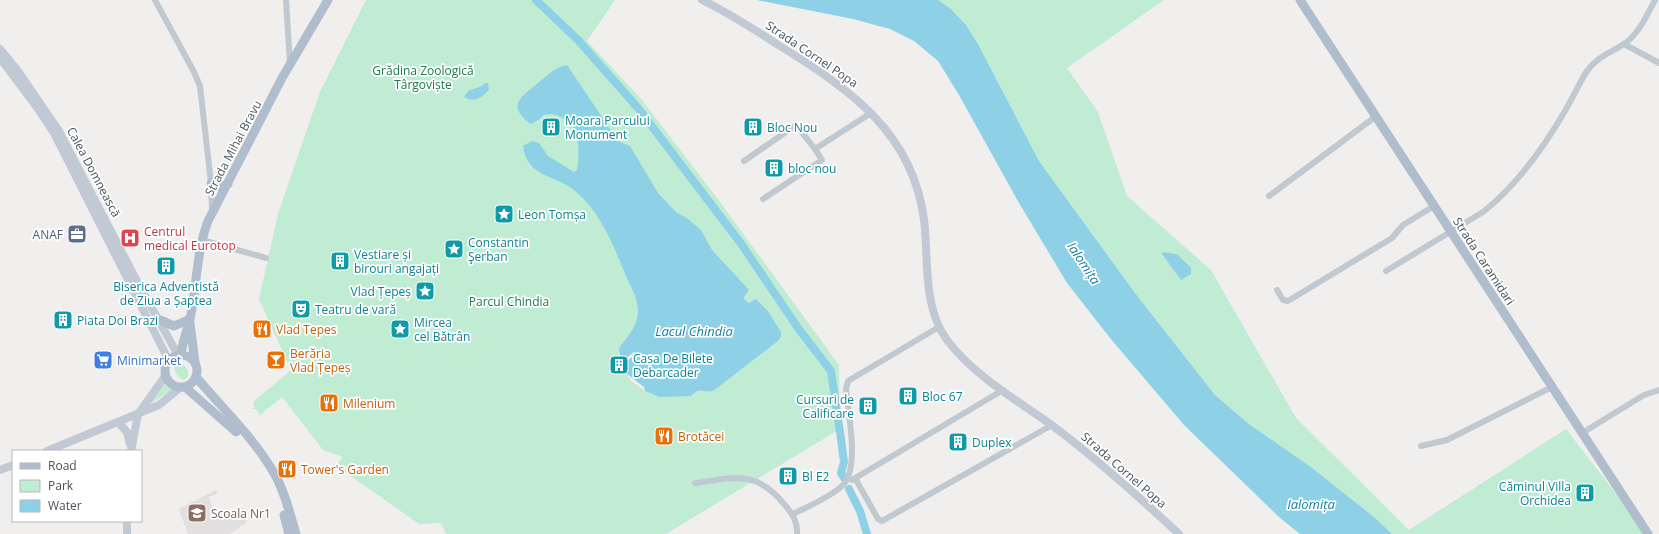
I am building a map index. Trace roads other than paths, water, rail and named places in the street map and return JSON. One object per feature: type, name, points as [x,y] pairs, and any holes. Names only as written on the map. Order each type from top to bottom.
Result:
[{"type":"main road","name":"Strada Mihai Bravu","points":[[190,319],[202,240],[215,204],[228,184],[290,64],[328,0]]},
{"type":"main road","name":"Strada Cornel Popa","points":[[702,0],[729,14],[821,72],[850,93],[871,113],[899,148],[910,169],[918,190],[924,219],[931,303],[939,327],[948,341],[961,356],[1003,390],[1052,425],[1101,464],[1179,534]]},
{"type":"main road","name":"Strada Caramidari","points":[[1300,0],[1648,534]]},
{"type":"main road","name":"Calea Domnească","points":[[0,49],[18,71],[59,131],[140,288],[180,355]]},
{"type":"main road","points":[[0,58],[36,106],[54,134],[169,361]]},
{"type":"main road","points":[[211,183],[220,187],[228,184]]},
{"type":"main road","points":[[160,320],[174,326],[190,319]]},
{"type":"main road","points":[[180,355],[190,319]]},
{"type":"main road","points":[[49,450],[164,402],[183,387],[190,384],[196,378],[197,372],[190,319]]},
{"type":"main road","points":[[195,363],[191,359],[180,355],[169,361],[166,367],[166,375],[170,383],[183,387],[238,434],[253,451],[269,476],[279,498],[289,534]]},
{"type":"main road","points":[[131,450],[138,414],[166,375]]},
{"type":"main road","points":[[196,378],[248,436],[271,468],[282,492],[296,534]]},
{"type":"main road","points":[[118,422],[127,432],[131,450]]},
{"type":"main road","points":[[0,470],[12,465]]},
{"type":"main road","points":[[127,522],[127,534]]},
{"type":"street","points":[[155,0],[200,86],[211,183],[215,204]]},
{"type":"street","points":[[286,0],[290,64]]},
{"type":"street","points":[[1386,271],[1483,212],[1503,194],[1552,132],[1595,61],[1624,44],[1634,35],[1642,24],[1655,0]]},
{"type":"street","points":[[1624,44],[1659,63]]},
{"type":"street","points":[[815,149],[871,113]]},
{"type":"street","points":[[1268,196],[1375,117]]},
{"type":"street","points":[[744,161],[796,125],[822,160],[763,199]]},
{"type":"street","points":[[1277,290],[1285,301],[1292,299],[1392,238],[1403,225],[1434,206]]},
{"type":"street","points":[[202,240],[266,258]]},
{"type":"street","points":[[844,485],[851,466],[852,451],[846,390],[848,381],[939,327]]},
{"type":"street","points":[[1421,446],[1447,440],[1552,387]]},
{"type":"street","points":[[792,514],[844,485],[1003,390]]},
{"type":"street","points":[[1582,433],[1644,395],[1659,390]]},
{"type":"street","points":[[855,478],[878,519],[882,521],[1052,425]]},
{"type":"street","points":[[695,483],[748,478],[768,488],[778,497],[792,514],[797,526],[797,534]]},
{"type":"water","name":"Ialomița","points":[[757,0],[938,0],[951,9],[966,25],[978,44],[1039,161],[1135,293],[1215,395],[1249,424],[1311,467],[1374,517],[1392,534],[1300,534],[1279,517],[1184,425],[1110,338],[1067,283],[1019,203],[959,95],[938,61],[914,41],[890,29],[853,19]]},
{"type":"water","name":"Lacul Chindia","points":[[567,65],[618,141],[630,146],[658,193],[676,212],[688,219],[701,230],[712,250],[749,290],[744,297],[745,300],[749,303],[756,299],[767,310],[781,332],[781,337],[778,341],[713,391],[697,391],[691,396],[660,397],[645,391],[632,382],[623,370],[619,348],[634,326],[638,316],[638,307],[634,293],[606,230],[584,199],[567,185],[536,170],[530,164],[526,156],[523,146],[532,141],[539,143],[548,156],[574,172],[577,170],[579,154],[577,138],[572,125],[559,116],[552,114],[544,115],[531,124],[523,118],[518,107],[519,102],[526,92],[552,72]]},
{"type":"water","points":[[485,83],[488,83],[489,90],[477,99],[471,100],[464,97],[468,91],[482,86]]},
{"type":"water","points":[[1163,252],[1177,254],[1191,268],[1191,274],[1181,280],[1162,254]]},
{"type":"waterway","points":[[536,0],[578,40],[638,108],[742,245],[798,328],[831,371],[844,462],[841,473],[844,478]]},
{"type":"waterway","points":[[849,489],[860,511],[867,534]]},
{"type":"place","name":"Moara Parcului Monument","points":[[551,127]]},
{"type":"place","name":"Bloc Nou","points":[[753,127]]},
{"type":"place","name":"bloc nou","points":[[774,168]]},
{"type":"place","name":"Leon Tomșa","points":[[504,214]]},
{"type":"place","name":"ANAF","points":[[77,234]]},
{"type":"place","name":"Centrul medical Eurotop","points":[[130,238]]},
{"type":"place","name":"Constantin Şerban","points":[[454,249]]},
{"type":"place","name":"Vestiare și birouri angajați","points":[[340,261]]},
{"type":"place","name":"Biserica Adventistă de Ziua a Șaptea","points":[[166,266]]},
{"type":"place","name":"Vlad Țepeș","points":[[425,291]]},
{"type":"place","name":"Teatru de vară","points":[[301,309]]},
{"type":"place","name":"Piata Doi Brazi","points":[[63,320]]},
{"type":"place","name":"Vlad Tepes","points":[[262,329]]},
{"type":"place","name":"Mircea cel Bătrân","points":[[400,329]]},
{"type":"place","name":"Minimarket","points":[[103,360]]},
{"type":"place","name":"Berăria Vlad Țepeș","points":[[276,360]]},
{"type":"place","name":"Casa De Bilete Debarcader","points":[[619,365]]},
{"type":"place","name":"Bloc 67","points":[[908,396]]},
{"type":"place","name":"Milenium","points":[[329,403]]},
{"type":"place","name":"Cursuri de Calificare","points":[[868,406]]},
{"type":"place","name":"Brotăcei","points":[[664,436]]},
{"type":"place","name":"Duplex","points":[[958,442]]},
{"type":"place","name":"Tower's Garden","points":[[287,469]]},
{"type":"place","name":"Bl E2","points":[[788,476]]},
{"type":"place","name":"Căminul Villa Orchidea","points":[[1585,493]]},
{"type":"place","name":"Scoala Nr1","points":[[197,513]]},
{"type":"park label","name":"Grădina Zoologică Târgoviște","points":[[423,77]]},
{"type":"park label","name":"Parcul Chindia","points":[[509,301]]}]
